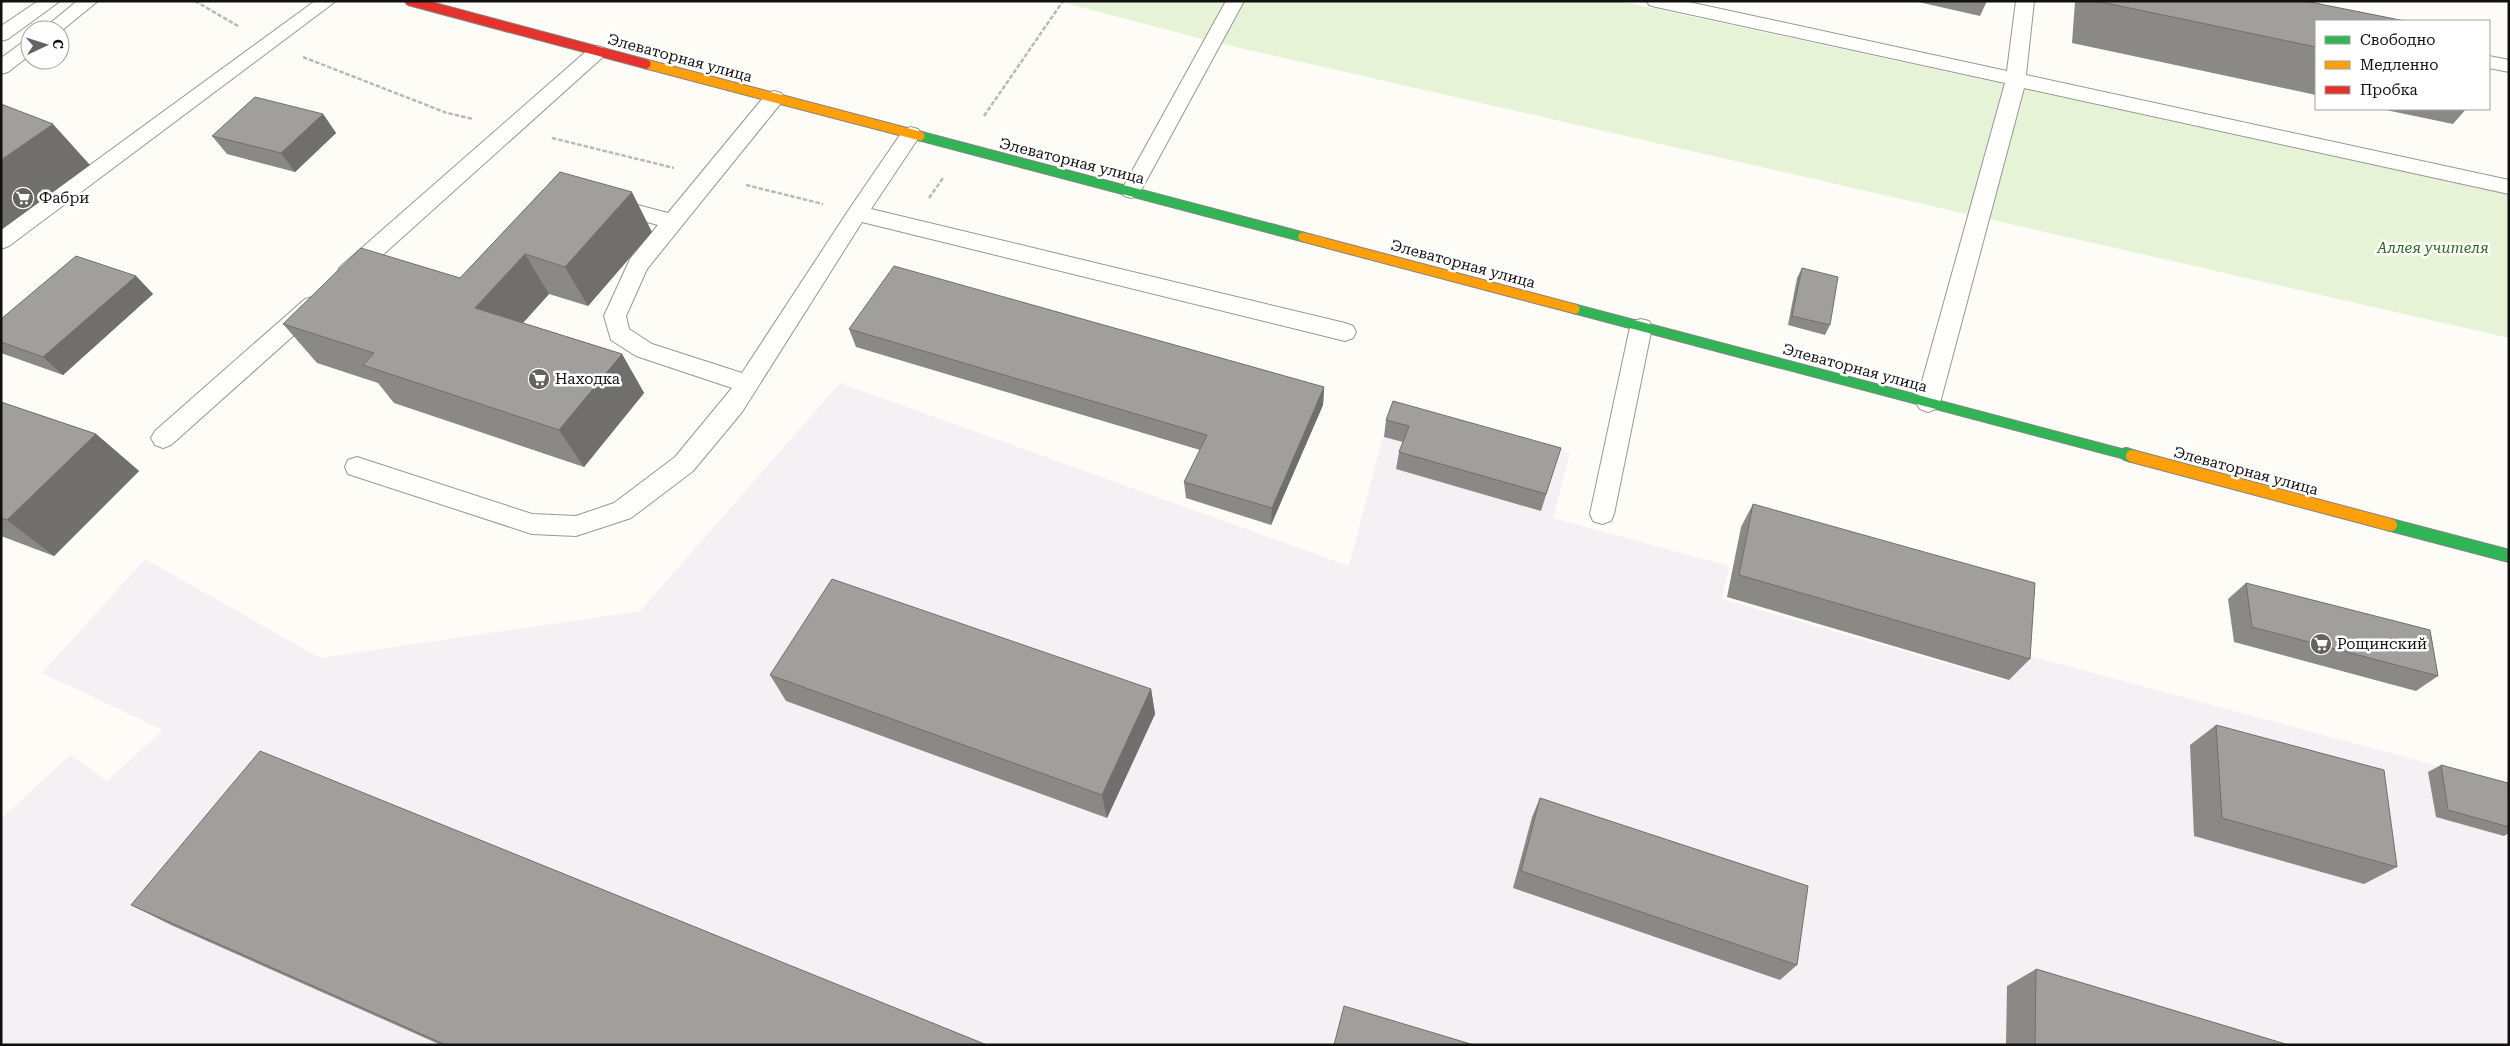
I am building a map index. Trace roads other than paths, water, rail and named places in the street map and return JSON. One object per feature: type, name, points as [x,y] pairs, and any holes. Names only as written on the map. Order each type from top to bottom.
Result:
[{"type":"main road","name":"Элеваторная улица","points":[[410,1],[597,52],[1131,191],[2509,556]]},
{"type":"lane","points":[[1,35],[50,1]]},
{"type":"lane","points":[[64,20],[88,1]]},
{"type":"lane","points":[[1,241],[327,1]]},
{"type":"lane","points":[[1131,191],[1235,1]]},
{"type":"lane","points":[[1656,1],[2509,187]]},
{"type":"lane","points":[[1928,403],[2016,79],[2026,1]]},
{"type":"lane","points":[[163,438],[597,52]]},
{"type":"lane","points":[[1,68],[20,54]]},
{"type":"lane","points":[[2490,62],[2509,66]]},
{"type":"lane","points":[[748,384],[644,350],[619,334],[615,316],[622,296],[638,265],[774,98]]},
{"type":"lane","points":[[357,467],[532,524],[576,526],[622,511],[684,464],[734,405],[857,212],[911,134]]},
{"type":"lane","points":[[590,200],[673,222]]},
{"type":"lane","points":[[857,212],[1345,332]]},
{"type":"lane","points":[[1602,514],[1640,327]]},
{"type":"place","name":"Фабри","points":[[23,198]]},
{"type":"place","name":"Находка","points":[[539,379]]},
{"type":"place","name":"Рощинский","points":[[2321,644]]},
{"type":"park label","name":"Аллея учителя","points":[[2433,248]]}]
